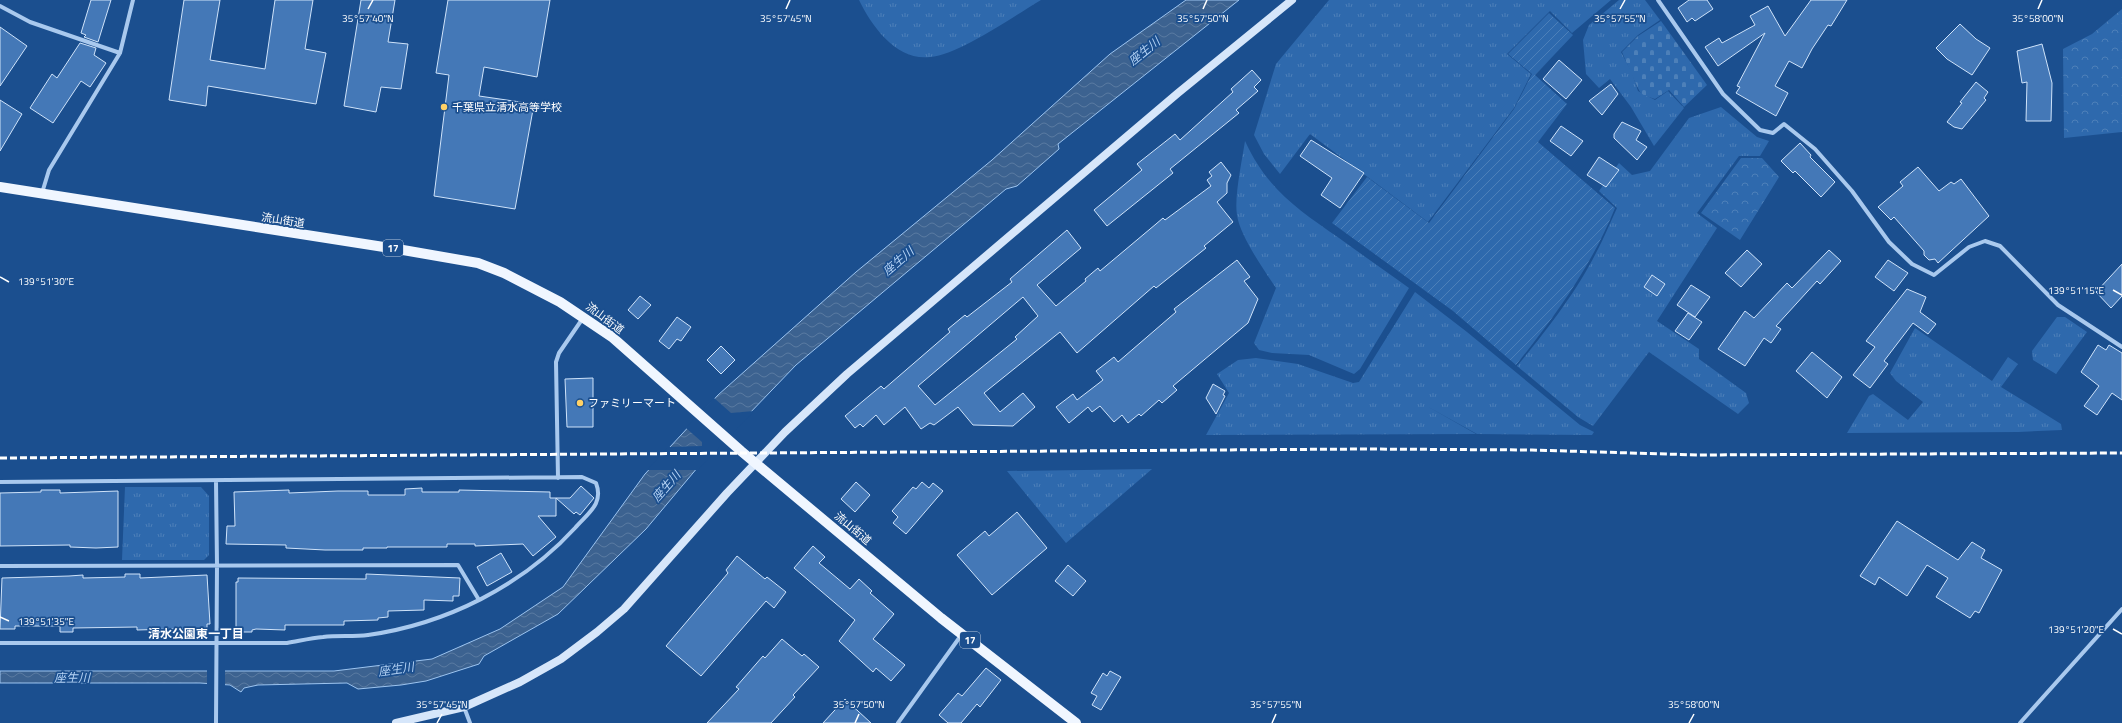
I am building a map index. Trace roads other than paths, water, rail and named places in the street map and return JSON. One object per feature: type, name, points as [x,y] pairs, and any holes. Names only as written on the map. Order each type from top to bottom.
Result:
[{"type":"main road","name":"流山街道","points":[[0,187],[478,264],[511,277],[584,317],[612,338],[741,451],[962,634],[1076,723]]},
{"type":"street","points":[[42,194],[49,170],[120,53],[133,0]]},
{"type":"street","points":[[396,723],[464,707],[520,682],[561,659],[619,614],[756,463],[847,374],[1178,93],[1292,0]]},
{"type":"street","points":[[1658,0],[1723,94],[1760,130],[1773,133],[1784,124],[1815,149],[1852,191],[1889,242],[1912,264],[1934,275],[1969,246],[1985,241],[2000,246],[2058,305],[2122,346]]},
{"type":"street","points":[[0,6],[30,22],[120,53]]},
{"type":"street","points":[[558,478],[556,362],[559,353],[584,317]]},
{"type":"street","points":[[0,482],[558,478],[582,476],[596,483],[599,493],[597,503],[564,540],[529,570],[502,588],[479,600],[415,624],[368,635],[323,637],[287,643],[0,643]]},
{"type":"street","points":[[216,480],[218,565],[216,723]]},
{"type":"street","points":[[0,566],[458,565],[479,600]]},
{"type":"street","points":[[2020,723],[2122,609]]},
{"type":"street","points":[[898,723],[962,634]]},
{"type":"street","points":[[464,707],[470,723]]},
{"type":"water","name":"座生川","points":[[1186,0],[1239,0],[1058,144],[1059,149],[1017,186],[1006,189],[796,365],[698,467],[646,529],[558,614],[484,656],[479,664],[426,681],[358,689],[347,683],[258,685],[244,688],[241,692],[230,685],[200,683],[0,683],[0,671],[334,671],[432,659],[500,629],[563,587],[645,474],[718,395],[856,272],[992,160],[1110,54]]},
{"type":"railway","points":[[0,458],[1366,449],[1532,450],[1698,455],[2122,453]]},
{"type":"place","name":"千葉県立清水高等学校","points":[[444,107]]},
{"type":"place","name":"ファミリーマート","points":[[580,403]]},
{"type":"district","name":"清水公園東一丁目","points":[[196,633]]}]
